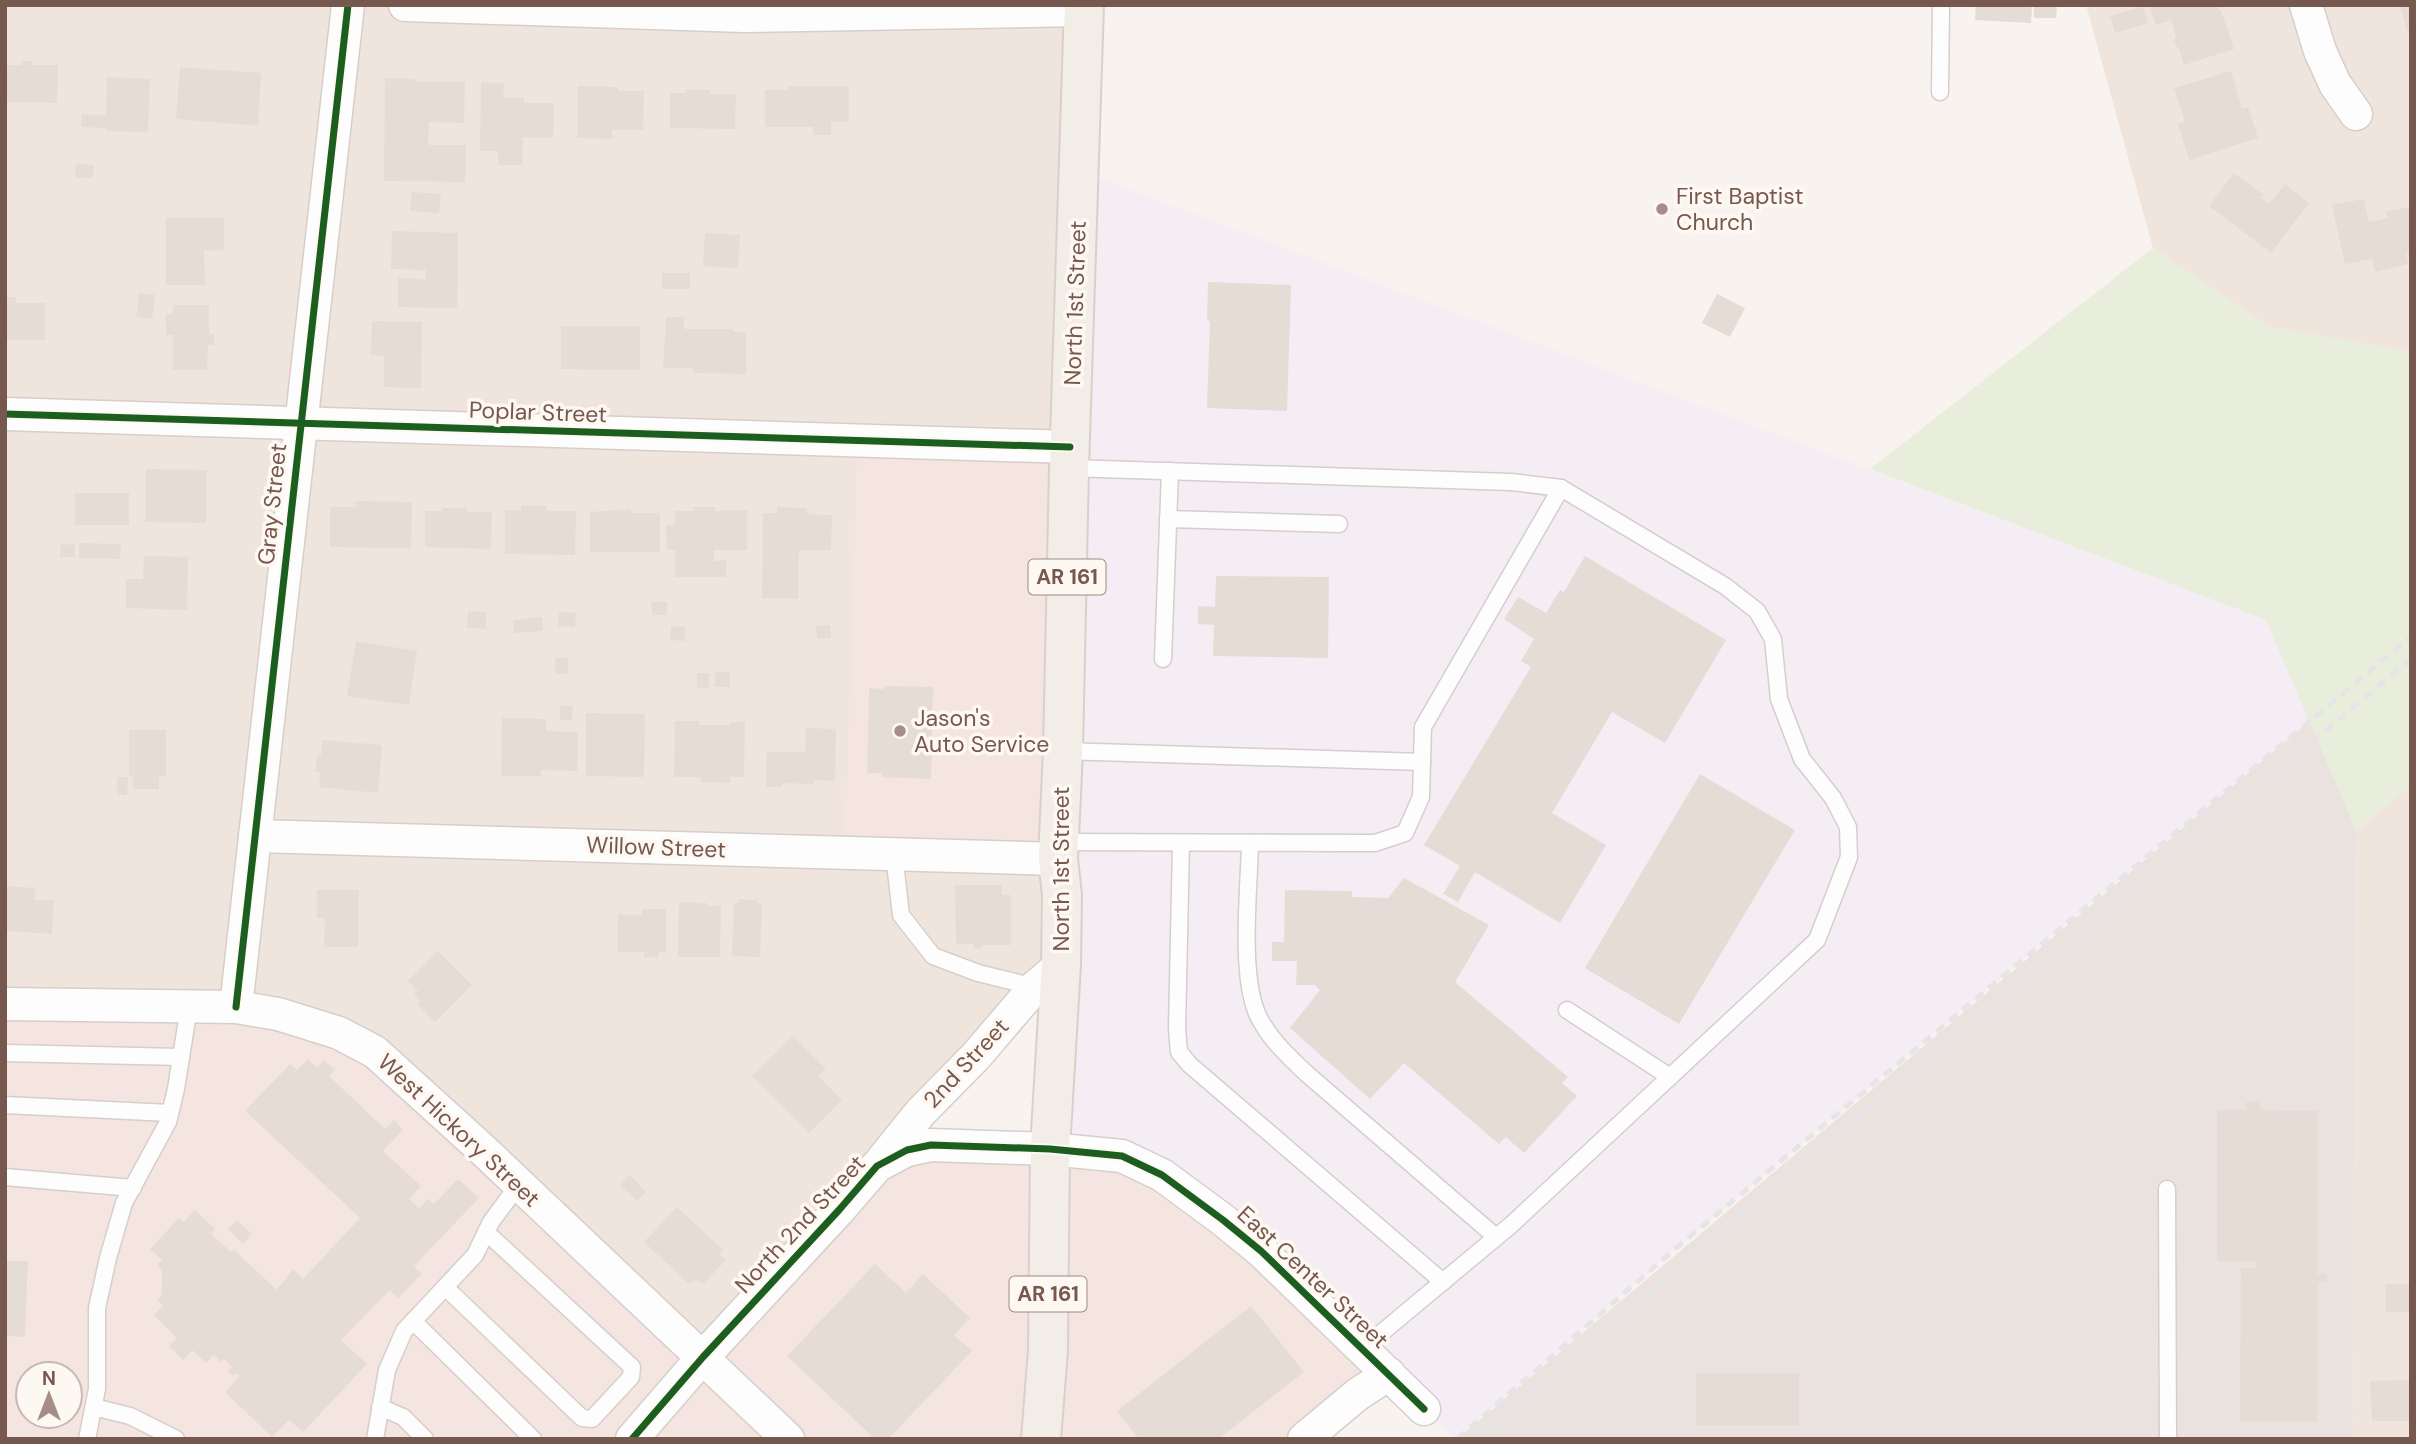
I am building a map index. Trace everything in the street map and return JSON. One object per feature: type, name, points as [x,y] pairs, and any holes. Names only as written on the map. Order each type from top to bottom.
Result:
[{"type":"main road","name":"North 1st Street","points":[[1041,1439],[1048,1350],[1048,976],[1062,895],[1058,850],[1084,8]]},
{"type":"street","name":"Gray Street","points":[[236,1007],[348,5]]},
{"type":"street","points":[[405,5],[744,16],[1084,8]]},
{"type":"street","points":[[2306,5],[2335,85],[2356,114]]},
{"type":"street","name":"Poplar Street","points":[[5,414],[1069,457]]},
{"type":"street","name":"Willow Street","points":[[255,836],[894,854],[1058,850]]},
{"type":"street","name":"2nd Street","points":[[877,1166],[920,1114],[1048,976]]},
{"type":"street","name":"West Hickory Street","points":[[5,1004],[236,1007],[278,1014],[339,1033],[375,1052],[519,1184],[788,1439]]},
{"type":"street","name":"North 2nd Street","points":[[632,1439],[877,1166],[907,1150],[931,1145],[1050,1149]]},
{"type":"street","name":"East Center Street","points":[[1050,1149],[1122,1156],[1162,1175],[1261,1251],[1424,1409]]},
{"type":"street","points":[[1304,1439],[1358,1394],[1389,1374]]},
{"type":"lane","points":[[1940,92],[1941,5]]},
{"type":"lane","points":[[1069,457],[1170,471],[1511,482],[1561,488],[1725,586],[1757,611],[1773,639],[1779,699],[1802,759],[1833,798],[1848,827],[1849,858],[1816,940],[1496,1237],[1363,1349]]},
{"type":"lane","points":[[1163,659],[1170,471]]},
{"type":"lane","points":[[1058,850],[1181,842],[1375,842],[1405,833],[1421,797],[1423,727],[1561,488]]},
{"type":"lane","points":[[1168,519],[1339,524]]},
{"type":"lane","points":[[1063,751],[1422,762]]},
{"type":"lane","points":[[1181,842],[1177,1029],[1180,1052],[1189,1065],[1443,1282]]},
{"type":"lane","points":[[1250,842],[1248,975],[1257,1011],[1263,1023],[1280,1048],[1307,1074],[1496,1237]]},
{"type":"lane","points":[[894,854],[901,915],[933,957],[978,973],[1048,976]]},
{"type":"lane","points":[[87,1439],[97,1389],[97,1308],[124,1203],[168,1122],[189,1007]]},
{"type":"lane","points":[[1567,1010],[1670,1077]]},
{"type":"lane","points":[[5,1053],[181,1057]]},
{"type":"lane","points":[[5,1105],[170,1114]]},
{"type":"lane","points":[[5,1177],[133,1188]]},
{"type":"lane","points":[[375,1439],[387,1370],[404,1331],[475,1255],[486,1232],[519,1184]]},
{"type":"lane","points":[[2167,1189],[2168,1439]]},
{"type":"lane","points":[[445,1287],[582,1418],[592,1419],[631,1377],[632,1367],[486,1232]]},
{"type":"lane","points":[[413,1321],[533,1439]]},
{"type":"lane","points":[[94,1406],[130,1416],[176,1439]]},
{"type":"lane","points":[[380,1406],[402,1417],[425,1439]]},
{"type":"shaded area","points":[[5,5],[1085,5],[1058,859],[1061,965],[703,1357],[5,1004]]},
{"type":"shaded area","points":[[2086,5],[2411,5],[2411,352],[2269,327],[2153,248]]},
{"type":"shaded area","points":[[1079,170],[2266,620],[2311,720],[1675,1249],[1455,1439],[1389,1374],[1162,1175],[1050,1149]]},
{"type":"shaded area","points":[[858,440],[1070,447],[1058,859],[845,853]]},
{"type":"shaded area","points":[[2311,720],[2356,831],[2352,1439],[1457,1439]]},
{"type":"shaded area","points":[[2411,785],[2411,1439],[2352,1439],[2356,831]]},
{"type":"shaded area","points":[[5,1004],[236,1007],[339,1033],[703,1356],[907,1150],[1122,1156],[1389,1374],[1304,1439],[5,1439]]},
{"type":"green space","points":[[2153,248],[2269,327],[2411,352],[2411,785],[2356,831],[2266,620],[1870,469]]},
{"type":"building","points":[[1976,5],[2032,5],[2031,23],[1975,20]]},
{"type":"building","points":[[2034,5],[2057,5],[2056,18],[2034,18]]},
{"type":"building","points":[[2149,5],[2217,5],[2234,49],[2184,65],[2176,46],[2171,20],[2156,25]]},
{"type":"building","points":[[2400,5],[2411,5],[2411,30],[2407,31]]},
{"type":"building","points":[[2143,6],[2148,23],[2115,33],[2110,16]]},
{"type":"building","points":[[21,61],[32,61],[32,65],[58,65],[57,103],[5,102],[5,65],[21,65]]},
{"type":"building","points":[[180,67],[261,73],[258,126],[176,119]]},
{"type":"building","points":[[2231,71],[2242,109],[2248,107],[2258,138],[2189,160],[2178,124],[2185,122],[2174,88]]},
{"type":"building","points":[[107,77],[150,79],[148,132],[81,127],[82,114],[106,115]]},
{"type":"building","points":[[385,78],[415,79],[415,82],[465,82],[464,123],[429,122],[428,145],[466,145],[465,182],[384,181]]},
{"type":"building","points":[[481,82],[504,83],[503,98],[524,98],[524,103],[554,103],[553,138],[523,137],[522,165],[498,165],[498,151],[480,151]]},
{"type":"building","points":[[578,86],[644,91],[643,130],[612,129],[612,139],[577,138]]},
{"type":"building","points":[[789,86],[849,86],[849,122],[831,122],[831,135],[813,135],[813,127],[765,127],[765,90],[789,90]]},
{"type":"building","points":[[686,89],[710,90],[710,94],[736,94],[735,129],[670,128],[670,93],[686,93]]},
{"type":"building","points":[[76,164],[94,165],[93,178],[75,178]]},
{"type":"building","points":[[2234,173],[2264,195],[2262,198],[2269,204],[2285,184],[2309,203],[2271,253],[2209,206]]},
{"type":"building","points":[[412,192],[441,194],[439,213],[410,211]]},
{"type":"building","points":[[2364,199],[2369,222],[2388,218],[2386,212],[2408,207],[2411,213],[2411,253],[2406,254],[2409,264],[2375,272],[2372,259],[2345,264],[2332,205]]},
{"type":"building","points":[[166,218],[224,218],[224,250],[204,251],[205,285],[166,285]]},
{"type":"building","points":[[392,231],[458,233],[457,308],[398,307],[398,278],[426,279],[426,270],[391,269]]},
{"type":"building","points":[[705,233],[740,235],[738,268],[703,266]]},
{"type":"building","points":[[662,273],[690,273],[690,289],[662,289]]},
{"type":"building","points":[[1208,282],[1291,285],[1287,411],[1207,408],[1210,321],[1207,321]]},
{"type":"building","points":[[139,293],[155,295],[152,319],[136,317]]},
{"type":"building","points":[[1717,294],[1745,308],[1730,337],[1702,323]]},
{"type":"building","points":[[5,297],[16,297],[16,303],[45,303],[45,340],[7,340]]},
{"type":"building","points":[[173,305],[209,305],[209,334],[214,334],[214,345],[208,345],[207,370],[173,370],[173,335],[166,335],[166,314],[173,314]]},
{"type":"building","points":[[666,317],[684,317],[684,329],[733,329],[733,332],[746,332],[746,374],[693,373],[693,368],[663,368]]},
{"type":"building","points":[[372,321],[422,322],[421,388],[384,387],[384,356],[371,355]]},
{"type":"building","points":[[561,326],[640,326],[640,370],[561,369]]},
{"type":"building","points":[[146,469],[207,470],[206,523],[145,522]]},
{"type":"building","points":[[75,493],[129,493],[129,525],[75,525]]},
{"type":"building","points":[[356,501],[412,502],[411,548],[330,547],[330,507],[356,507]]},
{"type":"building","points":[[521,505],[546,506],[546,511],[576,511],[575,555],[505,554],[505,510],[521,510]]},
{"type":"building","points":[[694,507],[715,507],[715,511],[747,510],[747,550],[714,550],[714,561],[726,560],[726,577],[675,577],[675,550],[667,550],[666,525],[675,525],[675,511],[694,511]]},
{"type":"building","points":[[777,507],[807,508],[807,514],[832,515],[831,550],[799,550],[798,599],[762,598],[763,513],[777,513]]},
{"type":"building","points":[[442,508],[492,512],[491,549],[425,547],[425,511],[442,511]]},
{"type":"building","points":[[631,509],[631,513],[660,513],[660,552],[590,552],[590,512]]},
{"type":"building","points":[[79,543],[121,544],[120,559],[79,558]]},
{"type":"building","points":[[61,544],[75,545],[75,557],[60,557]]},
{"type":"building","points":[[144,556],[188,557],[187,610],[126,608],[126,579],[143,579]]},
{"type":"building","points":[[1585,556],[1726,640],[1665,743],[1612,712],[1552,813],[1606,845],[1560,923],[1475,872],[1458,902],[1443,894],[1460,866],[1424,845],[1531,667],[1521,661],[1534,639],[1504,619],[1518,597],[1546,613],[1560,590],[1564,592]]},
{"type":"building","points":[[1216,576],[1329,577],[1328,658],[1213,656],[1214,625],[1198,624],[1198,606],[1215,607]]},
{"type":"building","points":[[651,602],[667,602],[667,615],[652,615]]},
{"type":"building","points":[[468,611],[486,612],[486,629],[467,628]]},
{"type":"building","points":[[559,612],[576,613],[575,627],[558,626]]},
{"type":"building","points":[[542,617],[543,631],[514,633],[513,620]]},
{"type":"building","points":[[830,625],[831,638],[817,639],[816,626]]},
{"type":"building","points":[[671,626],[685,627],[685,641],[670,640]]},
{"type":"building","points":[[356,641],[417,651],[409,705],[347,696]]},
{"type":"building","points":[[555,658],[568,658],[568,674],[555,674]]},
{"type":"building","points":[[715,672],[729,672],[730,687],[715,687]]},
{"type":"building","points":[[697,673],[709,673],[709,688],[697,688]]},
{"type":"building","name":"Jason's Auto Service","points":[[884,686],[933,687],[931,779],[882,777],[883,773],[867,773],[869,688],[884,689]]},
{"type":"building","points":[[560,706],[573,706],[572,720],[560,720]]},
{"type":"building","points":[[586,713],[645,714],[644,777],[586,776]]},
{"type":"building","points":[[502,718],[546,719],[546,731],[578,732],[577,771],[541,770],[541,776],[501,776]]},
{"type":"building","points":[[675,721],[699,721],[699,725],[745,722],[744,777],[730,777],[730,783],[701,782],[701,777],[674,777]]},
{"type":"building","points":[[806,728],[836,729],[835,781],[814,780],[814,784],[782,783],[782,787],[766,787],[767,752],[805,752]]},
{"type":"building","points":[[129,730],[166,730],[166,776],[159,776],[159,789],[133,789],[133,776],[129,776]]},
{"type":"building","points":[[323,740],[382,745],[378,793],[319,787],[320,772],[315,772],[317,755],[321,755]]},
{"type":"building","points":[[1700,774],[1795,830],[1679,1024],[1585,968]]},
{"type":"building","points":[[117,777],[128,777],[127,795],[117,795]]},
{"type":"building","points":[[1404,878],[1489,925],[1455,982],[1568,1077],[1562,1083],[1577,1096],[1524,1153],[1506,1137],[1499,1144],[1404,1063],[1370,1099],[1290,1028],[1320,990],[1315,985],[1296,985],[1297,961],[1272,961],[1272,942],[1284,942],[1285,890],[1352,891],[1352,897],[1388,898]]},
{"type":"building","points":[[955,885],[1002,885],[1002,895],[1011,895],[1011,945],[982,945],[982,948],[974,949],[974,944],[956,944]]},
{"type":"building","points":[[5,886],[35,888],[35,900],[54,900],[52,934],[5,931]]},
{"type":"building","points":[[317,890],[359,890],[358,947],[324,947],[325,918],[317,918]]},
{"type":"building","points":[[738,899],[757,900],[757,903],[762,904],[760,957],[732,956],[734,903],[738,903]]},
{"type":"building","points":[[679,902],[721,906],[720,957],[678,957]]},
{"type":"building","points":[[642,909],[666,909],[666,952],[658,952],[658,958],[644,957],[644,952],[617,952],[618,914],[642,915]]},
{"type":"building","points":[[438,951],[472,985],[435,1022],[417,1004],[420,1001],[414,994],[418,991],[408,981]]},
{"type":"building","points":[[793,1036],[826,1069],[818,1076],[842,1100],[809,1133],[752,1076]]},
{"type":"building","points":[[308,1059],[317,1068],[324,1060],[335,1070],[329,1076],[385,1129],[394,1120],[403,1130],[383,1151],[421,1186],[409,1199],[419,1208],[428,1199],[434,1204],[458,1179],[479,1198],[414,1266],[422,1274],[398,1298],[390,1290],[341,1340],[367,1364],[303,1432],[289,1420],[272,1437],[225,1392],[240,1376],[236,1373],[233,1376],[228,1371],[232,1367],[224,1359],[221,1362],[214,1355],[206,1363],[192,1350],[183,1360],[169,1346],[177,1338],[154,1315],[163,1306],[157,1300],[162,1295],[162,1270],[157,1265],[162,1260],[150,1249],[179,1218],[184,1222],[195,1210],[215,1229],[211,1234],[231,1252],[234,1250],[277,1290],[293,1269],[303,1279],[360,1218],[245,1111],[290,1064],[297,1070]]},
{"type":"building","points":[[2246,1102],[2260,1102],[2260,1110],[2318,1111],[2317,1274],[2327,1274],[2327,1282],[2318,1282],[2317,1422],[2240,1421],[2241,1268],[2257,1268],[2257,1261],[2217,1261],[2217,1110],[2246,1110]]},
{"type":"building","points":[[630,1175],[646,1192],[637,1201],[620,1185]]},
{"type":"building","points":[[677,1207],[723,1250],[719,1254],[726,1260],[703,1284],[696,1278],[689,1284],[644,1242]]},
{"type":"building","points":[[237,1220],[252,1234],[243,1244],[228,1229]]},
{"type":"building","points":[[5,1261],[28,1261],[25,1337],[5,1336]]},
{"type":"building","points":[[875,1264],[906,1293],[923,1274],[970,1318],[954,1335],[972,1351],[888,1439],[875,1439],[787,1356]]},
{"type":"building","points":[[2385,1284],[2411,1284],[2411,1312],[2386,1312]]},
{"type":"building","points":[[1251,1306],[1304,1372],[1218,1439],[1139,1439],[1117,1411]]},
{"type":"building","points":[[1696,1373],[1799,1373],[1799,1425],[1696,1425]]},
{"type":"building","points":[[2411,1380],[2411,1421],[2372,1421],[2370,1381]]},
{"type":"railway","points":[[1457,1439],[1675,1249],[2411,637]]},
{"type":"railway","points":[[1477,1439],[1785,1177],[2411,659]]},
{"type":"cycle path","points":[[236,1007],[348,5]]},
{"type":"cycle path","points":[[5,414],[1070,447]]},
{"type":"cycle path","points":[[632,1439],[877,1166],[907,1150],[931,1145],[1050,1149],[1122,1156],[1162,1175],[1261,1251],[1424,1409]]},
{"type":"place","name":"First Baptist Church","points":[[1662,209]]},
{"type":"place","name":"Jason's Auto Service","points":[[900,731]]}]
